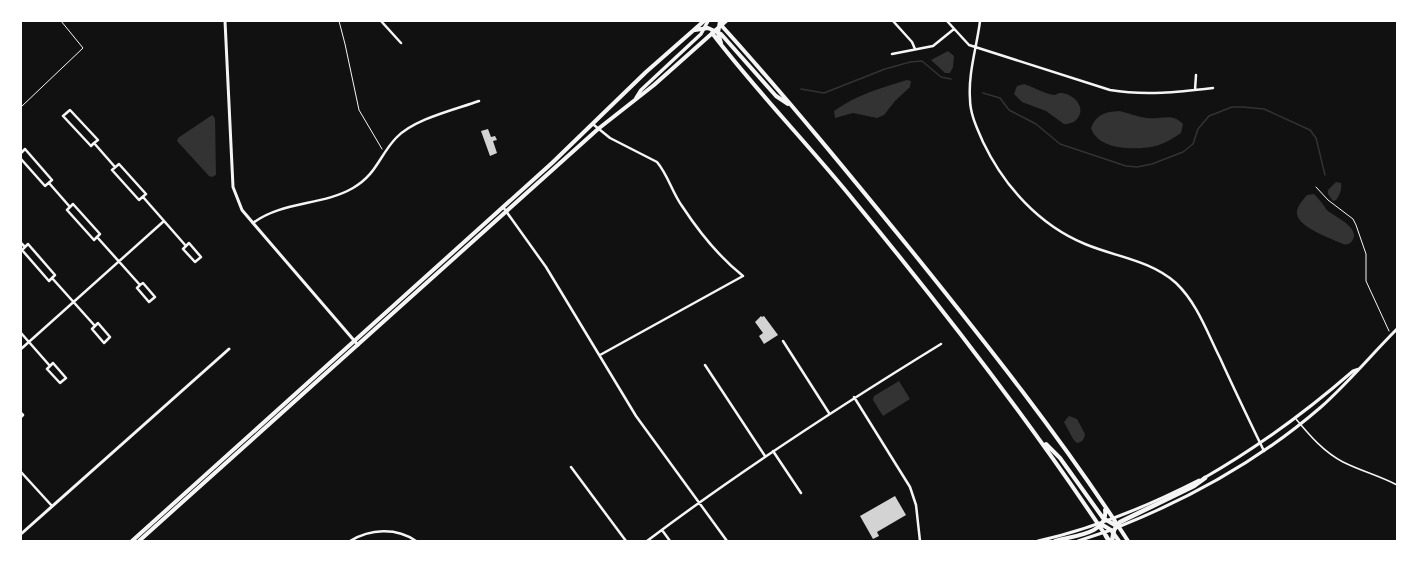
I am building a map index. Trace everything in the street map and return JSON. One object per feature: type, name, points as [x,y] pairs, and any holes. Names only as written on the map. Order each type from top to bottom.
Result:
[{"type":"highway","points":[[1111,541],[1115,528],[1124,520],[1194,486],[1205,478]]},
{"type":"highway","points":[[1103,530],[1111,541]]},
{"type":"main road","points":[[132,541],[594,125],[646,72],[703,21],[707,28]]},
{"type":"main road","points":[[635,99],[641,90],[707,28],[708,21]]},
{"type":"main road","points":[[139,541],[598,129],[635,99],[718,26],[726,21]]},
{"type":"main road","points":[[694,30],[718,26]]},
{"type":"main road","points":[[718,26],[722,46],[879,232],[947,316],[1041,440],[1103,530]]},
{"type":"main road","points":[[718,26],[790,105],[958,308],[1035,409],[1112,517],[1120,541]]},
{"type":"main road","points":[[718,26],[776,96],[790,105]]},
{"type":"main road","points":[[1041,440],[1060,458],[1105,520],[1128,541]]},
{"type":"main road","points":[[1102,504],[1106,513],[1103,530]]},
{"type":"main road","points":[[1055,541],[1115,528]]},
{"type":"street","points":[[225,21],[233,187],[242,210],[358,345]]},
{"type":"street","points":[[381,21],[401,43]]},
{"type":"street","points":[[893,21],[912,42],[915,49]]},
{"type":"street","points":[[947,21],[969,45],[976,48],[1110,90],[1130,94],[1150,94],[1213,88]]},
{"type":"street","points":[[980,21],[970,84],[972,112],[988,152],[1011,187],[1035,212],[1057,229],[1104,252],[1149,265],[1165,274],[1180,287],[1197,309],[1264,451]]},
{"type":"street","points":[[892,54],[936,44],[954,29]]},
{"type":"street","points":[[1195,90],[1196,76]]},
{"type":"street","points":[[253,224],[271,212],[352,189],[365,180],[374,171],[384,153],[396,138],[405,130],[417,123],[479,101]]},
{"type":"street","points":[[70,110],[98,140],[94,143],[91,146],[64,116],[70,110]]},
{"type":"street","points":[[594,125],[610,138],[657,162],[662,168],[681,205],[713,250],[743,276],[600,355]]},
{"type":"street","points":[[94,143],[115,167]]},
{"type":"street","points":[[21,153],[25,149],[52,180],[45,186],[21,159]]},
{"type":"street","points":[[119,164],[146,194],[143,197],[139,200],[112,170],[119,164]]},
{"type":"street","points":[[49,183],[70,207]]},
{"type":"street","points":[[143,197],[186,246]]},
{"type":"street","points":[[73,204],[100,234],[97,237],[94,240],[66,210],[73,204]]},
{"type":"street","points":[[503,207],[546,267],[636,416],[728,541]]},
{"type":"street","points":[[21,349],[164,221]]},
{"type":"street","points":[[97,237],[140,285],[143,283],[155,297],[149,302],[137,288],[140,285]]},
{"type":"street","points":[[21,243],[25,247]]},
{"type":"street","points":[[188,243],[201,257],[195,262],[182,248],[186,246],[188,243]]},
{"type":"street","points":[[28,244],[55,275],[52,278],[49,281],[22,250],[28,244]]},
{"type":"street","points":[[52,278],[95,326]]},
{"type":"street","points":[[98,324],[110,337],[104,343],[92,329],[95,326],[98,324]]},
{"type":"street","points":[[1078,541],[1103,530],[1115,528],[1177,501],[1209,485],[1264,451],[1300,424],[1339,390],[1356,374],[1359,368],[1397,329]]},
{"type":"street","points":[[21,333],[50,366]]},
{"type":"street","points":[[783,341],[829,413]]},
{"type":"street","points":[[647,541],[698,502],[829,413],[941,344]]},
{"type":"street","points":[[21,534],[229,349]]},
{"type":"street","points":[[53,363],[66,378],[60,383],[47,369],[50,366],[53,363]]},
{"type":"street","points":[[705,365],[766,456]]},
{"type":"street","points":[[1038,541],[1105,520],[1178,491],[1205,478],[1260,444],[1296,419],[1353,371],[1359,368]]},
{"type":"street","points":[[854,397],[910,487],[916,505],[920,541]]},
{"type":"street","points":[[21,413],[23,415],[21,417]]},
{"type":"street","points":[[773,451],[801,493]]},
{"type":"street","points":[[571,467],[626,541]]},
{"type":"street","points":[[21,472],[52,506]]},
{"type":"street","points":[[662,530],[670,541]]},
{"type":"street","points":[[350,541],[362,534],[380,531],[398,533],[416,541]]},
{"type":"lane","points":[[1296,419],[1312,439],[1326,451],[1344,462],[1397,485]]},
{"type":"path","points":[[21,107],[83,48],[61,21]]},
{"type":"path","points":[[339,21],[346,44],[359,110],[384,153]]},
{"type":"path","points":[[1316,187],[1328,200],[1353,219],[1366,254],[1366,282],[1383,321],[1392,334]]},
{"type":"shaded area","points":[[948,51],[954,56],[953,67],[950,73],[945,73],[931,60]]},
{"type":"shaded area","points":[[907,80],[911,81],[910,87],[895,101],[884,115],[877,118],[853,113],[835,118],[834,111],[842,105],[869,92]]},
{"type":"shaded area","points":[[1024,84],[1050,94],[1054,95],[1064,93],[1072,97],[1079,103],[1080,112],[1078,118],[1069,124],[1064,124],[1046,111],[1022,102],[1014,94],[1017,86]]},
{"type":"shaded area","points":[[1119,111],[1147,118],[1175,118],[1183,124],[1181,133],[1165,143],[1151,147],[1131,148],[1110,145],[1095,136],[1091,128],[1093,123],[1102,115]]},
{"type":"shaded area","points":[[212,115],[215,118],[216,175],[212,177],[209,176],[177,141],[178,138]]},
{"type":"shaded area","points":[[1336,182],[1341,183],[1341,190],[1336,200],[1333,201],[1328,194],[1328,190]]},
{"type":"shaded area","points":[[1314,194],[1329,212],[1345,222],[1353,231],[1354,236],[1350,243],[1343,244],[1324,236],[1309,228],[1299,219],[1297,211],[1300,204],[1307,195]]},
{"type":"shaded area","points":[[899,381],[910,399],[883,416],[873,400],[874,396]]},
{"type":"shaded area","points":[[1069,416],[1077,419],[1085,434],[1080,442],[1077,443],[1073,439],[1064,422]]},
{"type":"building","points":[[488,129],[491,137],[495,136],[497,140],[493,141],[497,153],[490,156],[481,131]]},
{"type":"building","points":[[761,316],[764,316],[778,335],[764,344],[759,336],[763,333],[755,322]]},
{"type":"building","points":[[895,496],[906,515],[877,532],[879,536],[873,539],[860,516]]},
{"type":"waterway","points":[[801,89],[824,93],[885,69],[910,62],[922,61],[941,77],[951,79]]},
{"type":"waterway","points":[[983,93],[1000,98],[1009,110],[1036,124],[1060,144],[1126,166],[1137,167],[1152,164],[1183,152],[1193,144],[1198,129],[1209,116],[1232,107],[1264,109],[1310,130],[1316,138],[1325,175]]}]
